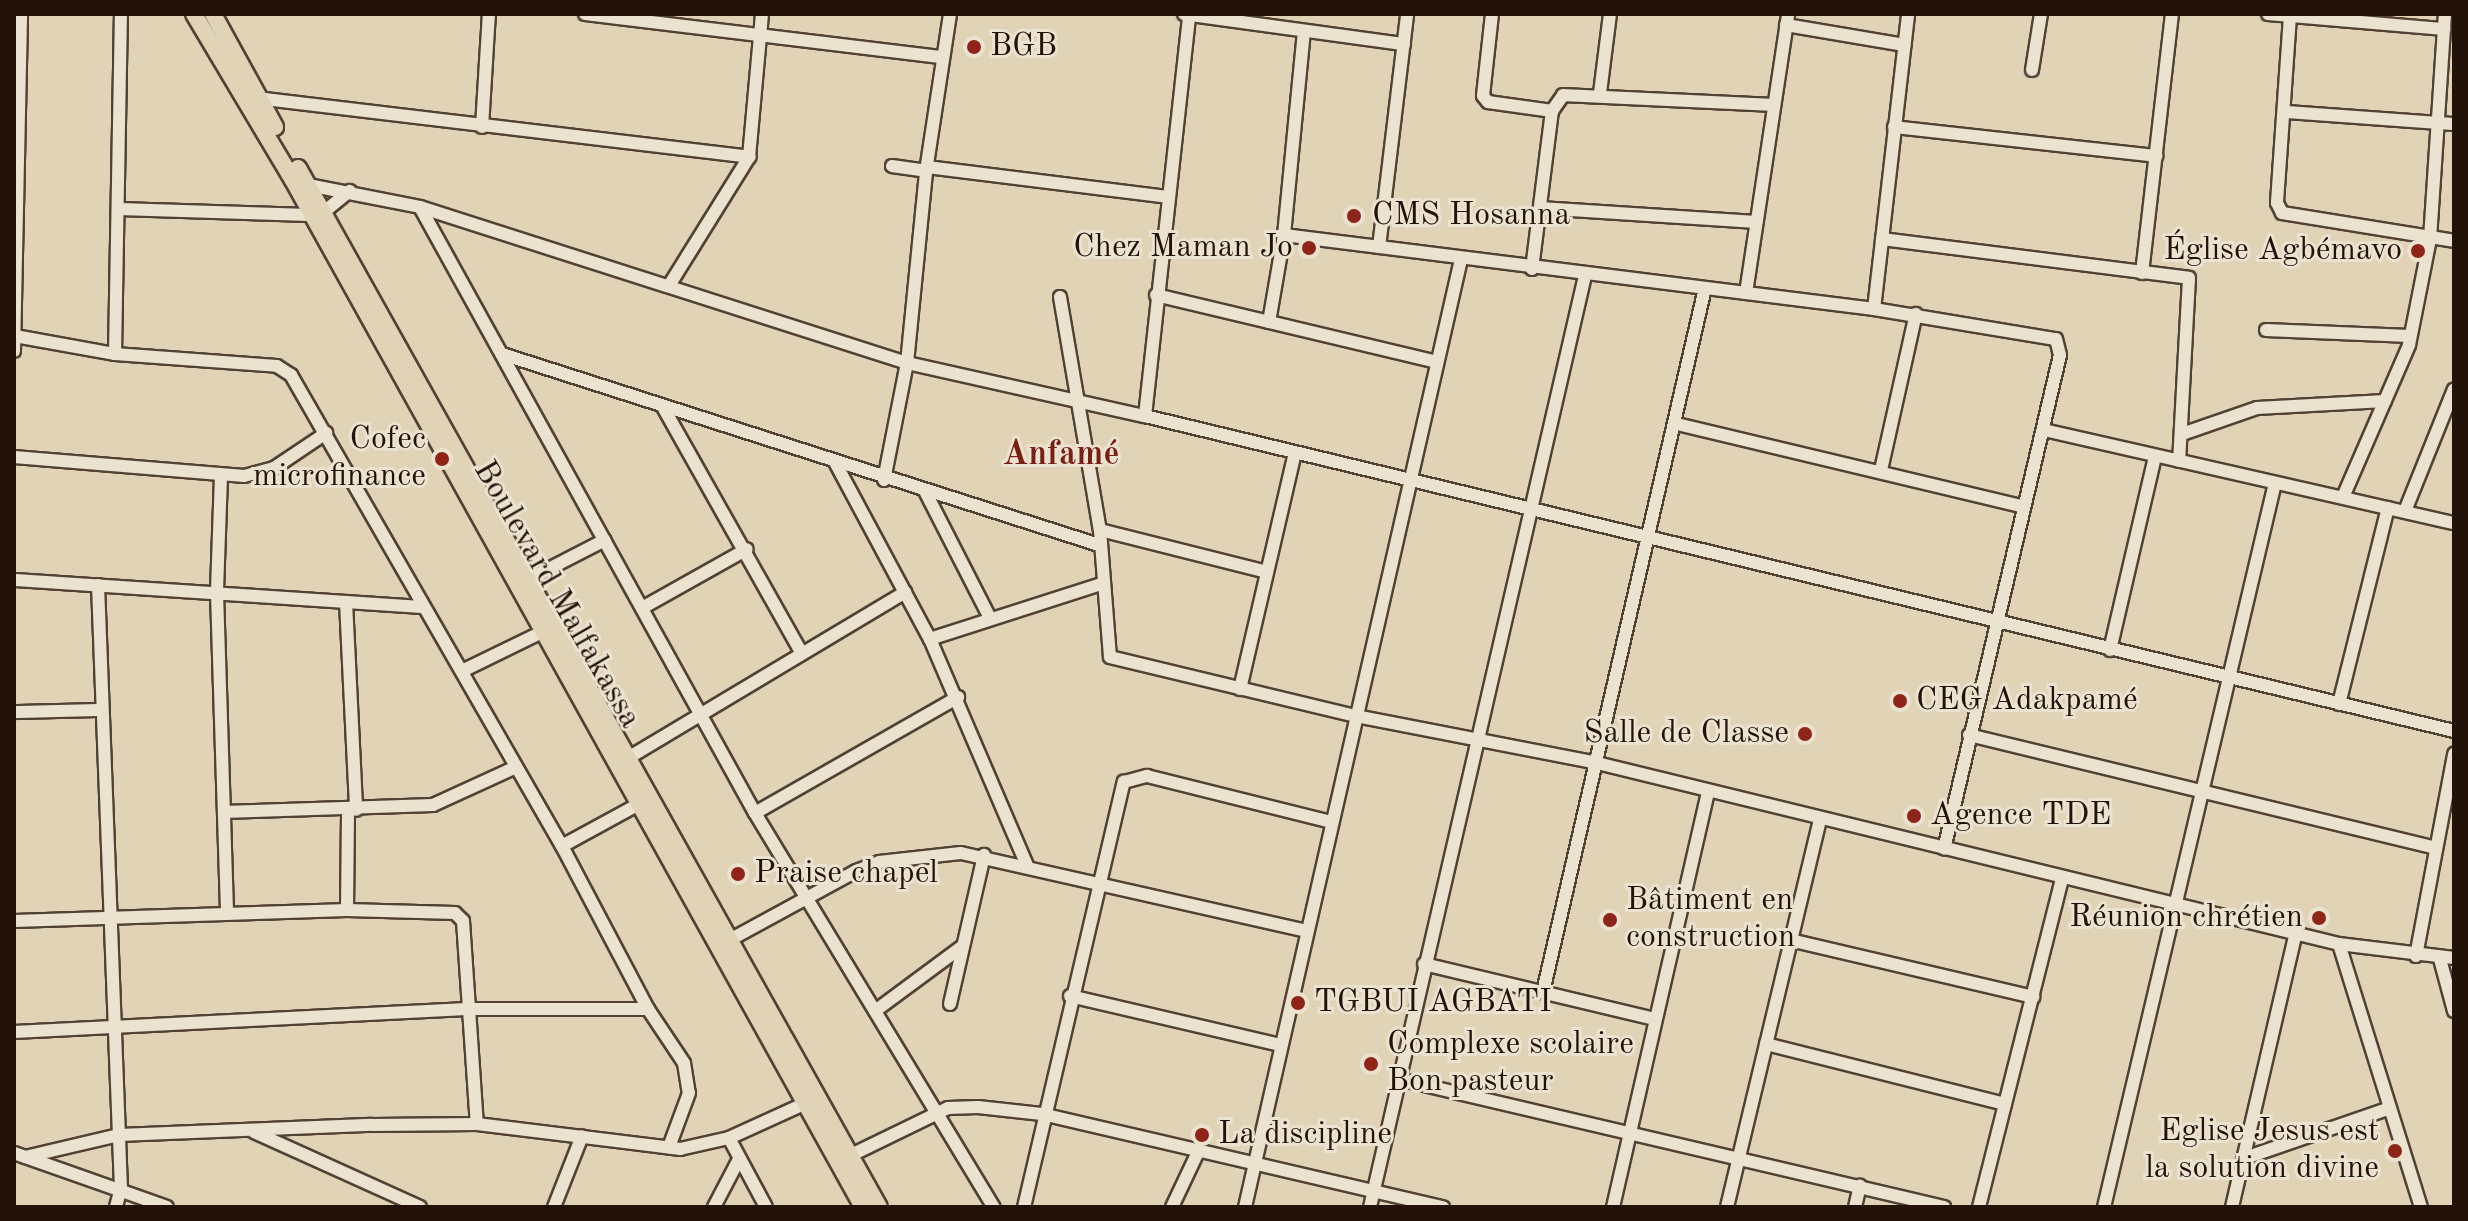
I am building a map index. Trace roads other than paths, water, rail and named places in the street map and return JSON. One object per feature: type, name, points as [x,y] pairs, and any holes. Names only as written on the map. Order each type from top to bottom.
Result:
[{"type":"main road","name":"Boulevard Malfakassa","points":[[194,14],[251,97],[300,182],[544,631],[624,760],[641,803],[727,942],[808,1102],[879,1207]]},
{"type":"main road","name":"Boulevard Malfakassa","points":[[213,14],[251,97]]},
{"type":"main road","name":"Boulevard Malfakassa","points":[[317,213],[529,579],[624,760],[846,1157],[863,1207]]},
{"type":"street","points":[[14,351],[21,14]]},
{"type":"street","points":[[115,354],[121,14]]},
{"type":"street","points":[[482,127],[489,14]]},
{"type":"street","points":[[585,14],[942,57]]},
{"type":"street","points":[[670,284],[749,157],[762,14]]},
{"type":"street","points":[[884,480],[907,363],[927,169],[950,14]]},
{"type":"street","points":[[1145,416],[1186,14],[1271,20],[1304,31],[1404,44]]},
{"type":"street","points":[[1379,247],[1407,14]]},
{"type":"street","points":[[1492,14],[1483,96],[1552,111]]},
{"type":"street","points":[[1600,93],[1610,14]]},
{"type":"street","points":[[1874,309],[1908,14]]},
{"type":"street","points":[[2032,70],[2041,14]]},
{"type":"street","points":[[2142,273],[2172,14]]},
{"type":"street","points":[[2268,14],[2444,29]]},
{"type":"street","points":[[2343,497],[2410,336],[2430,239],[2445,14]]},
{"type":"street","points":[[2290,16],[2286,112],[2277,203],[2282,213],[2454,241]]},
{"type":"street","points":[[1746,293],[1787,20],[1904,45]]},
{"type":"street","points":[[1269,322],[1284,235],[1304,31]]},
{"type":"street","points":[[1532,269],[1552,111],[1563,95],[1600,93],[1774,105]]},
{"type":"street","points":[[251,97],[749,157]]},
{"type":"street","points":[[2286,112],[2454,124]]},
{"type":"street","points":[[1894,127],[2156,156]]},
{"type":"street","points":[[892,166],[1167,197]]},
{"type":"street","points":[[300,182],[420,207],[670,284],[907,363],[1410,479],[2226,679],[2454,731]]},
{"type":"street","points":[[119,209],[317,213],[350,191]]},
{"type":"street","points":[[420,207],[755,813],[994,1207]]},
{"type":"street","points":[[1540,208],[1757,222]]},
{"type":"street","points":[[1284,235],[1585,276],[1916,314],[2056,339],[2060,355],[2044,430],[2021,506],[1944,849]]},
{"type":"street","points":[[1882,239],[2191,280],[2179,461]]},
{"type":"street","points":[[1245,1207],[1461,259]]},
{"type":"street","points":[[1370,1207],[1585,276]]},
{"type":"street","points":[[1543,992],[1593,762],[1677,424],[1705,288]]},
{"type":"street","points":[[1156,295],[1437,362]]},
{"type":"street","points":[[1060,297],[1100,530],[1101,584],[1110,657],[1356,716],[1593,762],[1820,820],[2339,944],[2440,959],[2454,958]]},
{"type":"street","points":[[1881,470],[1916,314]]},
{"type":"street","points":[[2266,330],[2410,336]]},
{"type":"street","points":[[15,336],[115,354],[277,366],[291,375],[462,671],[514,768],[562,846],[648,1009],[684,1063],[689,1093],[669,1147]]},
{"type":"street","points":[[502,354],[884,480],[1099,545]]},
{"type":"street","points":[[2405,511],[2454,389]]},
{"type":"street","points":[[2182,434],[2257,408],[2385,401]]},
{"type":"street","points":[[663,407],[747,549],[801,652]]},
{"type":"street","points":[[1677,424],[1881,470],[2021,506]]},
{"type":"street","points":[[2044,430],[2454,523]]},
{"type":"street","points":[[14,457],[221,476],[274,468],[326,433]]},
{"type":"street","points":[[1240,689],[1295,453]]},
{"type":"street","points":[[2110,650],[2155,456]]},
{"type":"street","points":[[836,464],[958,697],[1027,865]]},
{"type":"street","points":[[221,476],[217,593],[227,914]]},
{"type":"street","points":[[2104,1207],[2226,679],[2275,483]]},
{"type":"street","points":[[926,493],[990,618]]},
{"type":"street","points":[[2339,704],[2388,508]]},
{"type":"street","points":[[1100,530],[1267,572]]},
{"type":"street","points":[[529,579],[605,540]]},
{"type":"street","points":[[642,608],[747,549]]},
{"type":"street","points":[[14,580],[423,607]]},
{"type":"street","points":[[930,639],[1101,584]]},
{"type":"street","points":[[98,585],[121,1188],[116,1207]]},
{"type":"street","points":[[624,760],[905,592]]},
{"type":"street","points":[[346,602],[352,810],[347,910]]},
{"type":"street","points":[[462,671],[544,631]]},
{"type":"street","points":[[755,813],[958,697]]},
{"type":"street","points":[[14,712],[102,710]]},
{"type":"street","points":[[1969,735],[2203,789],[2433,847]]},
{"type":"street","points":[[2416,956],[2433,847],[2454,754]]},
{"type":"street","points":[[224,812],[352,810],[440,803],[514,768]]},
{"type":"street","points":[[1024,1207],[1042,1114],[1124,782],[1147,776],[1332,822]]},
{"type":"street","points":[[1613,1207],[1708,791]]},
{"type":"street","points":[[562,846],[641,803]]},
{"type":"street","points":[[1727,1207],[1820,820]]},
{"type":"street","points":[[950,1004],[984,855]]},
{"type":"street","points":[[727,942],[879,862],[984,855],[1306,931]]},
{"type":"street","points":[[1979,1207],[2062,878]]},
{"type":"street","points":[[14,921],[347,910],[461,916],[471,1009],[477,1124]]},
{"type":"street","points":[[2232,1207],[2296,933]]},
{"type":"street","points":[[1790,940],[2033,997]]},
{"type":"street","points":[[2339,944],[2421,1207]]},
{"type":"street","points":[[875,1011],[963,946]]},
{"type":"street","points":[[2440,959],[2454,1011]]},
{"type":"street","points":[[1424,964],[1654,1019]]},
{"type":"street","points":[[1070,996],[1280,1045]]},
{"type":"street","points":[[14,1032],[471,1009],[648,1009]]},
{"type":"street","points":[[1766,1044],[2005,1104]]},
{"type":"street","points":[[1398,1079],[1944,1207]]},
{"type":"street","points":[[20,1155],[119,1135],[477,1124],[669,1147],[703,1147],[808,1102]]},
{"type":"street","points":[[846,1157],[935,1113],[960,1106],[1042,1114],[1443,1207]]},
{"type":"street","points":[[2245,1158],[2390,1108]]},
{"type":"street","points":[[254,1132],[420,1207]]},
{"type":"street","points":[[554,1207],[582,1136]]},
{"type":"street","points":[[729,1138],[738,1161],[766,1207]]},
{"type":"street","points":[[1172,1207],[1199,1150]]},
{"type":"street","points":[[20,1155],[121,1188],[167,1207]]},
{"type":"street","points":[[714,1207],[738,1161]]},
{"type":"street","points":[[1855,1207],[1860,1186]]},
{"type":"place","name":"BGB","points":[[974,47]]},
{"type":"place","name":"CMS Hosanna","points":[[1354,216]]},
{"type":"place","name":"Chez Maman Jo","points":[[1309,248]]},
{"type":"place","name":"Église Agbémavo","points":[[2418,251]]},
{"type":"place","name":"Cofec microfinance","points":[[442,459]]},
{"type":"place","name":"CEG Adakpamé","points":[[1900,701]]},
{"type":"place","name":"Salle de Classe","points":[[1805,734]]},
{"type":"place","name":"Agence TDE","points":[[1914,816]]},
{"type":"place","name":"Praise chapel","points":[[738,874]]},
{"type":"place","name":"Réunion chrétien","points":[[2319,918]]},
{"type":"place","name":"Bâtiment en construction","points":[[1610,920]]},
{"type":"place","name":"TGBUI AGBATI","points":[[1298,1003]]},
{"type":"place","name":"Complexe scolaire Bon pasteur","points":[[1371,1064]]},
{"type":"place","name":"La discipline","points":[[1202,1135]]},
{"type":"place","name":"Eglise Jesus est la solution divine","points":[[2395,1151]]},
{"type":"district","name":"Anfamé","points":[[1061,456]]}]
